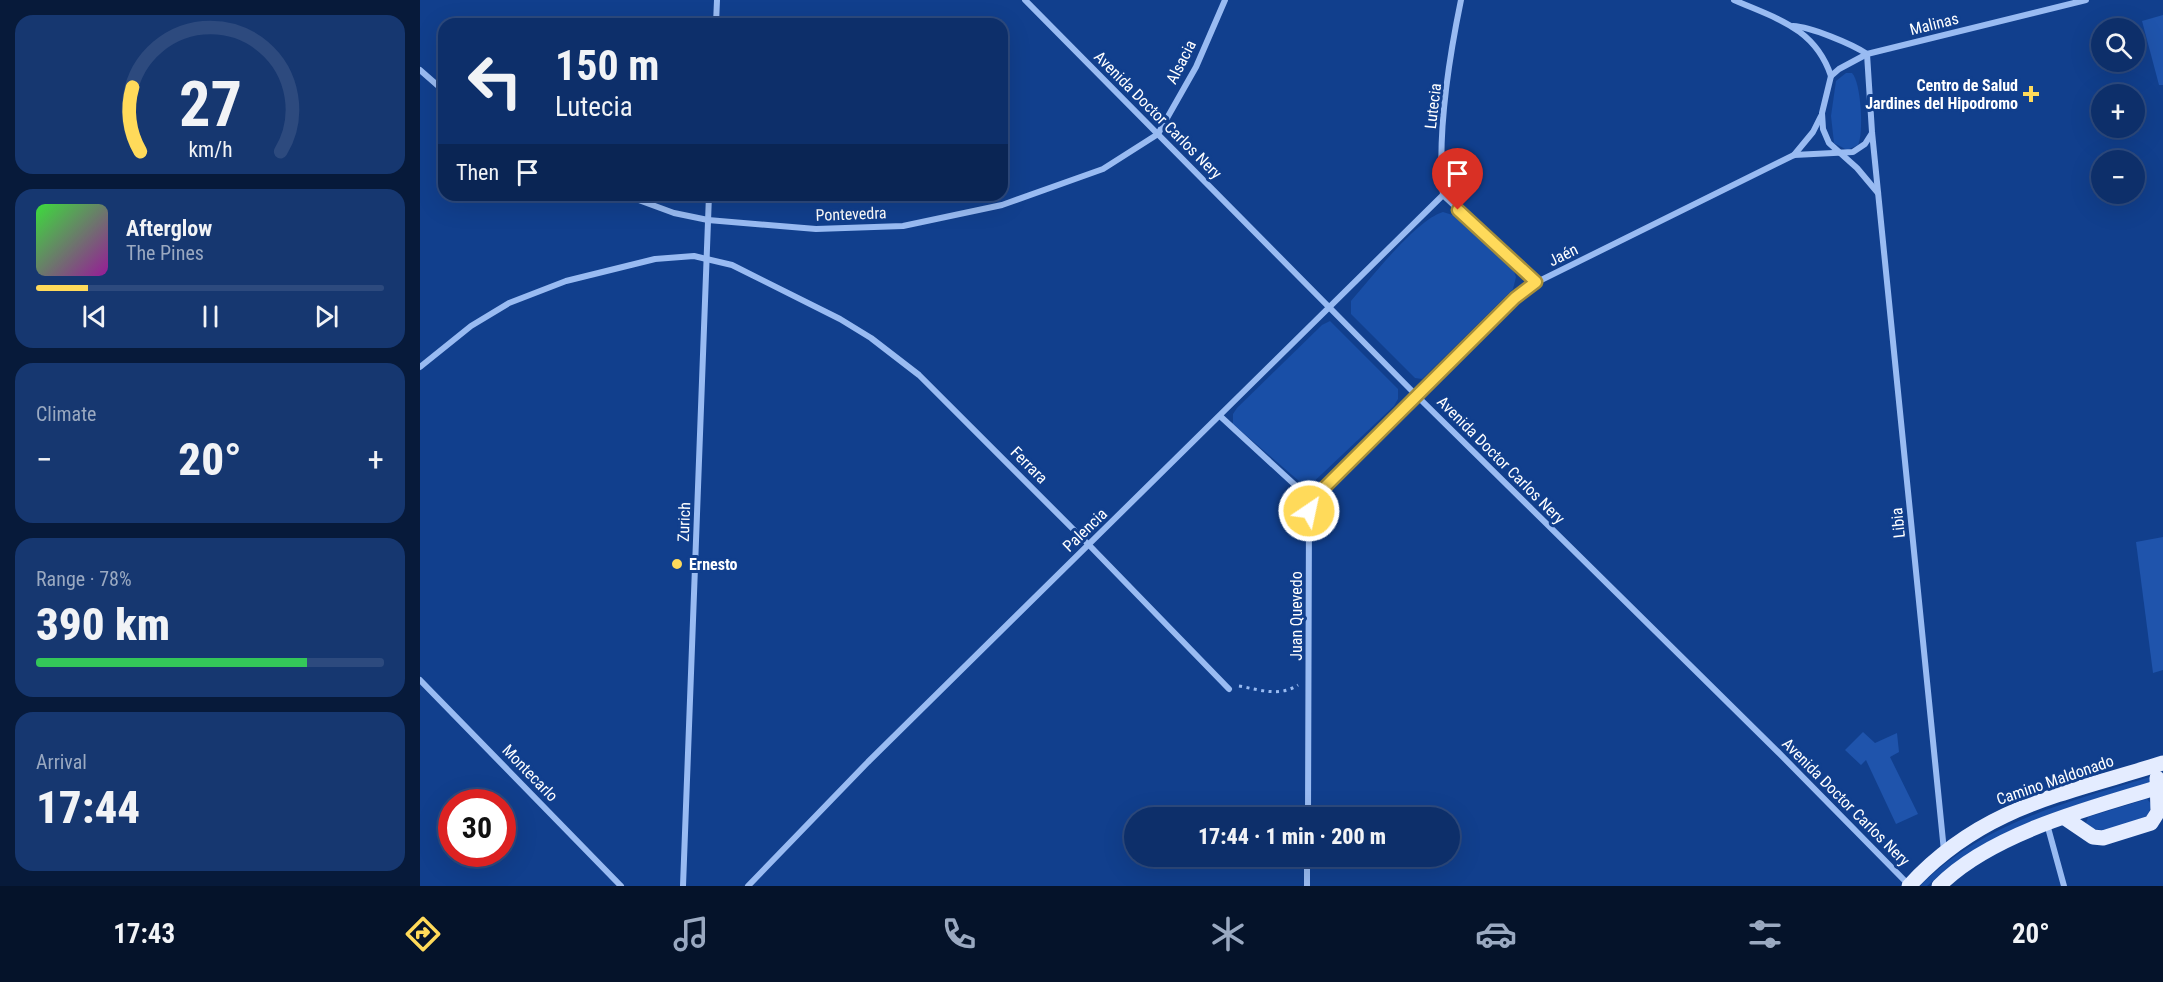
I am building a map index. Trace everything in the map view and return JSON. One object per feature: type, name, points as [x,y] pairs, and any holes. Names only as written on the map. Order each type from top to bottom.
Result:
[{"type":"main road","name":"Camino Maldonado","points":[[1909,886],[1944,851],[1980,826],[2012,811],[2158,764]]},
{"type":"main road","points":[[2065,818],[2093,837],[2103,838],[2151,822],[2156,818],[2161,787],[2158,764]]},
{"type":"main road","points":[[1939,886],[1960,868],[1992,848],[2047,824],[2161,787]]},
{"type":"street","points":[[716,18],[717,0]]},
{"type":"street","name":"Avenida Doctor Carlos Nery","points":[[1025,0],[1417,396],[1778,752],[1909,886]]},
{"type":"street","name":"Alsacia","points":[[1158,134],[1196,67],[1225,0]]},
{"type":"street","name":"Lutecia","points":[[1443,195],[1441,152],[1461,0]]},
{"type":"street","points":[[1734,0],[1793,26],[1821,51],[1831,76],[1822,113],[1823,129],[1829,143],[1857,168],[1879,194]]},
{"type":"street","name":"Malinas","points":[[1831,76],[1839,69],[1867,54],[2086,0]]},
{"type":"street","points":[[1793,26],[1805,27],[1856,46],[1867,54]]},
{"type":"street","name":"Libia","points":[[1867,54],[1872,132],[1944,851]]},
{"type":"street","points":[[420,70],[438,86]]},
{"type":"street","name":"Jaén","points":[[1309,511],[1315,497],[1515,298],[1536,282],[1794,155],[1813,132],[1822,113]]},
{"type":"street","points":[[1839,154],[1853,152],[1865,144],[1872,132]]},
{"type":"street","name":"Pontevedra","points":[[708,220],[816,230],[893,226],[933,221],[1002,204],[1103,169],[1158,134]]},
{"type":"street","name":"Jaén","points":[[1794,155],[1839,154]]},
{"type":"street","points":[[1443,195],[1536,282]]},
{"type":"street","name":"Palencia","points":[[748,886],[868,762],[1443,195]]},
{"type":"street","points":[[641,201],[674,213],[708,220]]},
{"type":"street","name":"Zurich","points":[[683,886],[709,201]]},
{"type":"street","points":[[420,367],[471,326],[509,303],[542,290],[591,274],[655,259],[708,257]]},
{"type":"street","name":"Ferrara","points":[[708,257],[732,265],[807,300],[871,338],[938,392],[1229,689]]},
{"type":"street","name":"Juan Quevedo","points":[[1220,417],[1306,496],[1309,511],[1308,807]]},
{"type":"street","name":"Montecarlo","points":[[420,680],[621,886]]},
{"type":"street","points":[[2047,824],[2064,886]]},
{"type":"street","points":[[1307,867],[1307,886]]},
{"type":"path","points":[[1229,689],[1239,686],[1260,692],[1287,693],[1300,684],[1309,684]]},
{"type":"shaded area","points":[[1846,73],[1852,73],[1858,86],[1861,119],[1858,145],[1847,150],[1834,143],[1831,116],[1836,81]]},
{"type":"shaded area","points":[[1443,212],[1459,217],[1513,269],[1516,277],[1513,289],[1422,379],[1415,378],[1351,314],[1351,301],[1407,238],[1432,217]]},
{"type":"shaded area","points":[[1330,321],[1398,389],[1398,399],[1394,406],[1307,488],[1233,424],[1233,414],[1322,325]]},
{"type":"shaded area","points":[[2150,777],[2151,782],[2061,810],[2004,833],[1952,865],[1927,886],[1920,886],[1945,864],[1999,830],[2057,806]]},
{"type":"shaded area","points":[[2147,799],[2152,805],[2147,816],[2142,818],[2105,830],[2092,828],[2086,823],[2088,817]]},
{"type":"building","points":[[2163,15],[2163,85],[2159,85],[2145,32],[2145,20]]},
{"type":"building","points":[[2163,537],[2163,670],[2153,673],[2136,542]]},
{"type":"building","points":[[1863,732],[1875,743],[1897,733],[1899,752],[1890,757],[1918,814],[1896,824],[1866,760],[1861,765],[1845,750]]},
{"type":"place","name":"Centro de Salud Jardines del Hipodromo","points":[[2031,94]]},
{"type":"place","name":"Ernesto","points":[[677,564]]},
{"type":"route","points":[[1309,511],[1315,497],[1515,298],[1536,282],[1458,210]]}]
